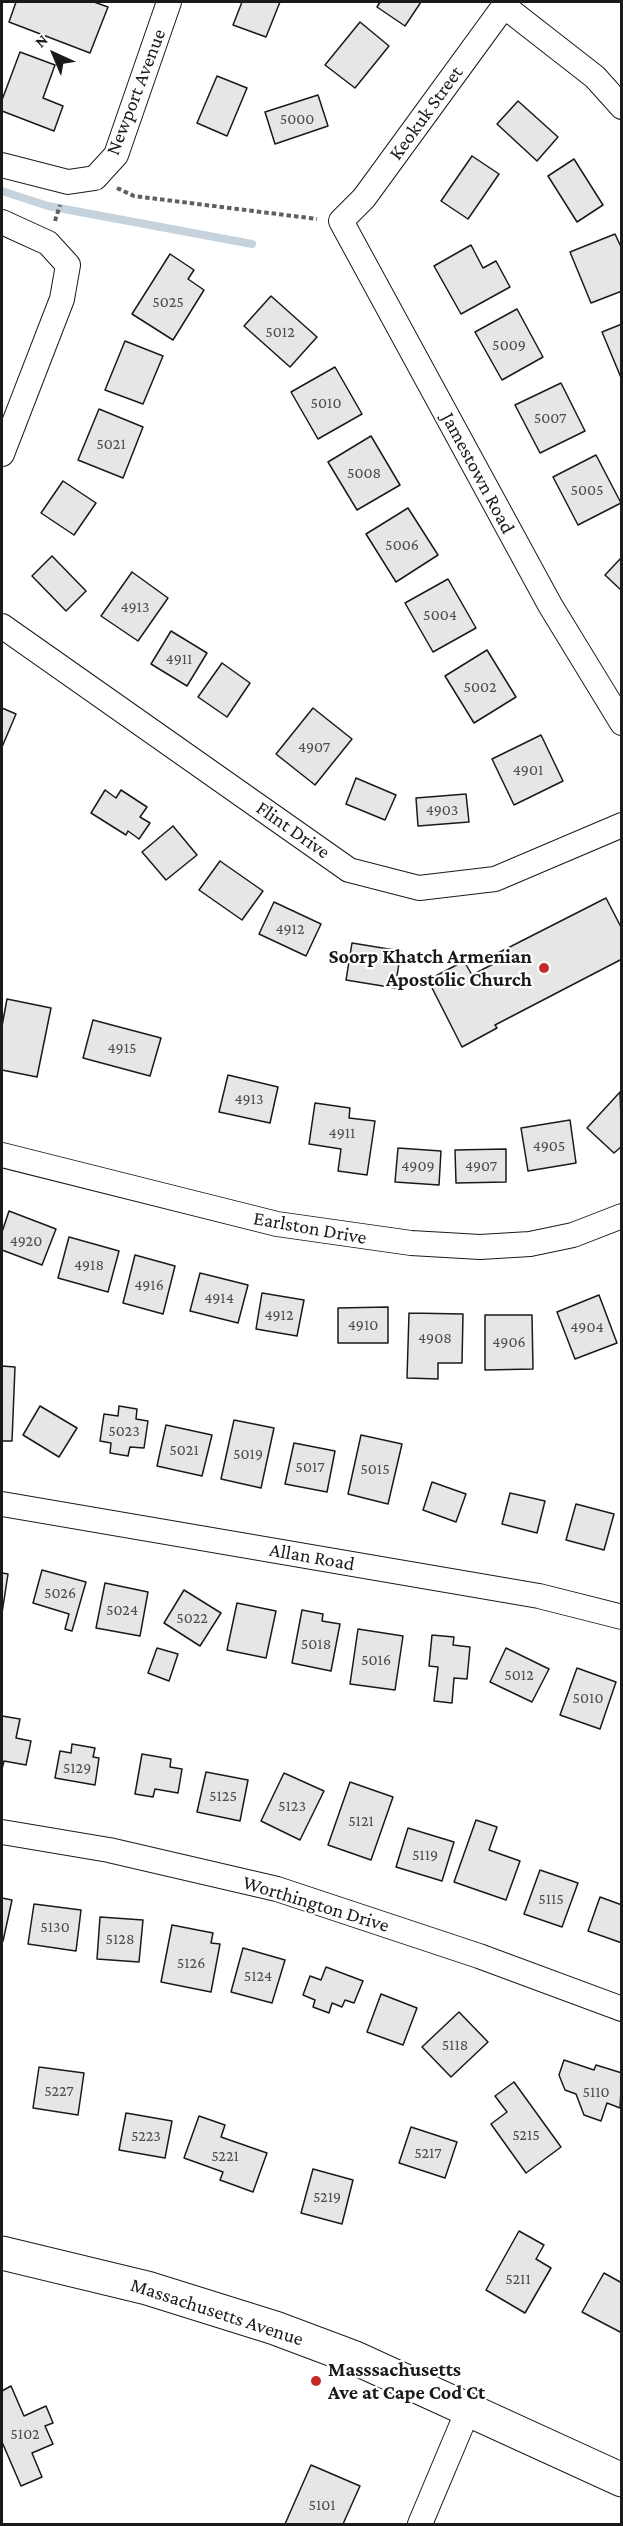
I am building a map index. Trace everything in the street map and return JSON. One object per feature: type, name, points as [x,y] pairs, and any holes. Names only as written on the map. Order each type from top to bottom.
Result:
[{"type":"main road","name":"Massachusetts Avenue","points":[[2,2253],[147,2288],[275,2328],[355,2358],[621,2480]]},
{"type":"street","name":"Newport Avenue","points":[[95,178],[116,154],[169,2]]},
{"type":"street","points":[[506,4],[595,77],[621,107]]},
{"type":"street","name":"Keokuk Street","points":[[341,220],[364,198],[506,4]]},
{"type":"street","points":[[2,165],[68,182],[95,178]]},
{"type":"street","name":"Jamestown Road","points":[[341,220],[550,605],[621,723]]},
{"type":"street","points":[[2,222],[48,243],[68,265],[62,299],[2,454]]},
{"type":"street","name":"Flint Drive","points":[[2,626],[349,870],[419,888],[495,879],[621,825]]},
{"type":"street","name":"Earlston Drive","points":[[2,1155],[277,1224],[411,1243],[480,1247],[530,1244],[573,1235],[621,1216]]},
{"type":"street","name":"Allan Road","points":[[2,1504],[539,1596],[621,1617]]},
{"type":"street","name":"Worthington Drive","points":[[2,1832],[109,1850],[277,1889],[479,1956],[621,2008]]},
{"type":"street","points":[[420,2524],[468,2410]]},
{"type":"path","points":[[95,178],[134,196],[275,215],[341,220]]},
{"type":"path","points":[[53,230],[62,200]]},
{"type":"building","points":[[16,2],[94,2],[108,7],[90,53],[9,22]]},
{"type":"building","points":[[242,2],[280,2],[266,37],[233,25]]},
{"type":"building","points":[[380,2],[421,2],[405,26],[377,7]]},
{"type":"building","points":[[360,22],[389,46],[355,88],[325,65]]},
{"type":"building","points":[[20,52],[55,65],[43,98],[63,106],[54,131],[2,111],[2,100]]},
{"type":"building","points":[[217,76],[247,88],[227,136],[197,123]]},
{"type":"building","points":[[318,95],[328,126],[275,144],[265,112]]},
{"type":"building","points":[[518,101],[558,137],[537,161],[497,124]]},
{"type":"building","points":[[472,156],[499,174],[468,219],[441,201]]},
{"type":"building","points":[[574,159],[603,205],[577,222],[548,176]]},
{"type":"building","points":[[615,234],[622,249],[622,291],[591,303],[570,252]]},
{"type":"building","points":[[471,245],[483,268],[496,261],[510,287],[461,314],[434,266]]},
{"type":"building","points":[[170,254],[194,270],[188,279],[204,290],[173,340],[132,314]]},
{"type":"building","points":[[271,296],[317,337],[290,367],[244,326]]},
{"type":"building","points":[[517,309],[543,357],[502,380],[475,332]]},
{"type":"building","points":[[622,324],[622,380],[602,332]]},
{"type":"building","points":[[125,341],[163,356],[143,404],[105,390]]},
{"type":"building","points":[[335,367],[362,414],[318,439],[291,392]]},
{"type":"building","points":[[561,383],[585,431],[540,453],[515,405]]},
{"type":"building","points":[[99,409],[143,427],[123,478],[78,460]]},
{"type":"building","points":[[371,436],[400,485],[357,510],[328,462]]},
{"type":"building","points":[[596,455],[621,503],[578,525],[553,477]]},
{"type":"building","points":[[63,481],[96,503],[74,535],[41,513]]},
{"type":"building","points":[[408,508],[438,555],[396,582],[366,534]]},
{"type":"building","points":[[52,556],[86,591],[66,611],[32,576]]},
{"type":"building","points":[[622,559],[622,591],[605,575]]},
{"type":"building","points":[[132,572],[168,598],[138,641],[101,616]]},
{"type":"building","points":[[448,579],[476,628],[433,652],[405,603]]},
{"type":"building","points":[[171,631],[207,653],[187,686],[151,664]]},
{"type":"building","points":[[487,650],[516,697],[474,723],[445,676]]},
{"type":"building","points":[[222,663],[250,683],[227,717],[198,697]]},
{"type":"building","points":[[2,708],[16,714],[2,747]]},
{"type":"building","points":[[313,708],[352,739],[315,785],[276,754]]},
{"type":"building","points":[[541,735],[563,781],[514,805],[492,759]]},
{"type":"building","points":[[356,778],[396,795],[385,820],[346,804]]},
{"type":"building","points":[[105,790],[116,798],[121,790],[147,807],[140,817],[150,823],[139,839],[128,831],[126,835],[91,813]]},
{"type":"building","points":[[466,794],[469,822],[418,826],[416,798]]},
{"type":"building","points":[[173,826],[197,855],[166,880],[142,852]]},
{"type":"building","points":[[220,861],[263,891],[242,920],[199,890]]},
{"type":"building","name":"Soorp Khatch Armenian Apostolic Church","points":[[606,898],[622,929],[622,959],[495,1025],[497,1028],[462,1047],[428,980],[464,961],[472,975],[497,962],[494,955]]},
{"type":"building","points":[[274,902],[321,924],[306,956],[259,934]]},
{"type":"building","points":[[352,943],[401,951],[395,988],[346,980]]},
{"type":"building","points":[[7,999],[51,1008],[37,1077],[2,1070],[2,1026]]},
{"type":"building","points":[[93,1020],[161,1038],[150,1076],[83,1058]]},
{"type":"building","points":[[228,1075],[278,1087],[270,1123],[219,1112]]},
{"type":"building","points":[[620,1092],[622,1146],[614,1153],[587,1128]]},
{"type":"building","points":[[315,1103],[350,1108],[349,1118],[375,1121],[367,1175],[338,1171],[341,1149],[309,1144]]},
{"type":"building","points":[[570,1120],[576,1163],[528,1171],[521,1128]]},
{"type":"building","points":[[398,1148],[441,1151],[439,1185],[395,1182]]},
{"type":"building","points":[[506,1149],[506,1182],[456,1183],[455,1150]]},
{"type":"building","points":[[9,1211],[56,1229],[42,1265],[2,1250],[2,1232]]},
{"type":"building","points":[[69,1237],[119,1251],[108,1292],[58,1278]]},
{"type":"building","points":[[135,1255],[175,1266],[163,1314],[123,1303]]},
{"type":"building","points":[[200,1273],[248,1285],[238,1323],[190,1311]]},
{"type":"building","points":[[262,1293],[304,1300],[297,1336],[256,1329]]},
{"type":"building","points":[[599,1295],[617,1343],[575,1359],[557,1312]]},
{"type":"building","points":[[388,1307],[388,1343],[338,1343],[338,1308]]},
{"type":"building","points":[[409,1313],[463,1314],[462,1363],[438,1363],[438,1379],[407,1378]]},
{"type":"building","points":[[485,1315],[532,1315],[533,1369],[485,1370]]},
{"type":"building","points":[[2,1366],[15,1367],[12,1441],[2,1441]]},
{"type":"building","points":[[40,1406],[77,1428],[59,1457],[23,1435]]},
{"type":"building","points":[[119,1406],[137,1409],[136,1419],[148,1421],[144,1448],[130,1447],[128,1456],[110,1453],[111,1443],[100,1441],[104,1414],[118,1416]]},
{"type":"building","points":[[234,1420],[274,1428],[261,1488],[221,1479]]},
{"type":"building","points":[[166,1425],[212,1435],[202,1476],[157,1466]]},
{"type":"building","points":[[361,1435],[402,1444],[388,1504],[348,1494]]},
{"type":"building","points":[[294,1443],[335,1451],[327,1492],[285,1484]]},
{"type":"building","points":[[432,1482],[466,1494],[456,1522],[423,1510]]},
{"type":"building","points":[[510,1493],[545,1501],[537,1533],[502,1524]]},
{"type":"building","points":[[576,1504],[614,1514],[604,1550],[566,1540]]},
{"type":"building","points":[[42,1570],[86,1582],[72,1631],[65,1629],[69,1614],[33,1603]]},
{"type":"building","points":[[2,1573],[8,1574],[2,1613]]},
{"type":"building","points":[[105,1583],[148,1592],[140,1636],[96,1628]]},
{"type":"building","points":[[184,1590],[221,1613],[200,1646],[164,1623]]},
{"type":"building","points":[[237,1603],[276,1611],[266,1658],[227,1650]]},
{"type":"building","points":[[302,1610],[323,1614],[322,1621],[340,1624],[331,1671],[292,1663]]},
{"type":"building","points":[[358,1629],[403,1636],[395,1690],[350,1684]]},
{"type":"building","points":[[432,1635],[454,1637],[453,1645],[470,1647],[467,1679],[454,1678],[452,1703],[434,1701],[438,1667],[429,1666]]},
{"type":"building","points":[[157,1648],[178,1654],[169,1681],[148,1673]]},
{"type":"building","points":[[506,1648],[549,1669],[532,1702],[490,1682]]},
{"type":"building","points":[[577,1668],[616,1682],[600,1729],[560,1715]]},
{"type":"building","points":[[2,1716],[20,1719],[16,1738],[31,1741],[26,1765],[4,1761],[2,1769]]},
{"type":"building","points":[[72,1744],[95,1748],[93,1757],[99,1758],[95,1785],[55,1778],[60,1751],[71,1753]]},
{"type":"building","points":[[142,1754],[171,1759],[170,1767],[182,1769],[178,1793],[155,1789],[153,1797],[135,1794]]},
{"type":"building","points":[[206,1772],[248,1780],[240,1821],[197,1812]]},
{"type":"building","points":[[284,1773],[324,1791],[300,1840],[261,1821]]},
{"type":"building","points":[[350,1782],[393,1797],[371,1860],[328,1845]]},
{"type":"building","points":[[476,1820],[497,1827],[489,1850],[520,1861],[506,1900],[454,1882]]},
{"type":"building","points":[[408,1828],[454,1842],[442,1881],[396,1867]]},
{"type":"building","points":[[540,1870],[578,1883],[562,1927],[524,1914]]},
{"type":"building","points":[[600,1897],[622,1905],[622,1943],[588,1931]]},
{"type":"building","points":[[2,1898],[12,1900],[3,1941],[2,1941]]},
{"type":"building","points":[[34,1904],[81,1910],[76,1951],[28,1944]]},
{"type":"building","points":[[100,1917],[143,1920],[139,1962],[97,1959]]},
{"type":"building","points":[[172,1925],[213,1933],[211,1943],[220,1944],[211,1992],[161,1982]]},
{"type":"building","points":[[243,1948],[285,1960],[272,2003],[231,1992]]},
{"type":"building","points":[[326,1967],[363,1981],[354,2003],[345,2000],[342,2007],[332,2003],[329,2013],[313,2007],[315,2000],[303,1995],[310,1976],[321,1980]]},
{"type":"building","points":[[381,1994],[417,2008],[403,2045],[367,2032]]},
{"type":"building","points":[[459,2012],[488,2042],[451,2077],[422,2047]]},
{"type":"building","points":[[564,2060],[594,2070],[596,2065],[622,2073],[620,2108],[607,2103],[601,2121],[584,2115],[576,2094],[565,2090],[559,2075]]},
{"type":"building","points":[[39,2067],[84,2073],[78,2115],[33,2108]]},
{"type":"building","points":[[514,2082],[561,2147],[526,2173],[491,2124],[507,2112],[495,2096]]},
{"type":"building","points":[[126,2113],[172,2121],[165,2158],[119,2150]]},
{"type":"building","points":[[199,2116],[225,2125],[221,2137],[267,2153],[253,2192],[220,2180],[223,2172],[184,2158]]},
{"type":"building","points":[[411,2127],[457,2142],[445,2178],[399,2163]]},
{"type":"building","points":[[313,2169],[353,2180],[342,2224],[301,2213]]},
{"type":"building","points":[[519,2231],[544,2245],[536,2259],[551,2268],[525,2313],[486,2290]]},
{"type":"building","points":[[604,2273],[622,2283],[622,2333],[582,2312]]},
{"type":"building","points":[[11,2386],[24,2416],[46,2406],[53,2423],[45,2426],[53,2444],[32,2453],[42,2477],[21,2486],[2,2442],[2,2391]]},
{"type":"building","points":[[311,2465],[360,2486],[343,2524],[285,2524]]},
{"type":"waterway","points":[[2,191],[48,206],[252,244]]},
{"type":"place","name":"Soorp Khatch Armenian Apostolic Church","points":[[544,968]]},
{"type":"place","name":"Masssachusetts Ave at Cape Cod Ct","points":[[316,2381]]}]
